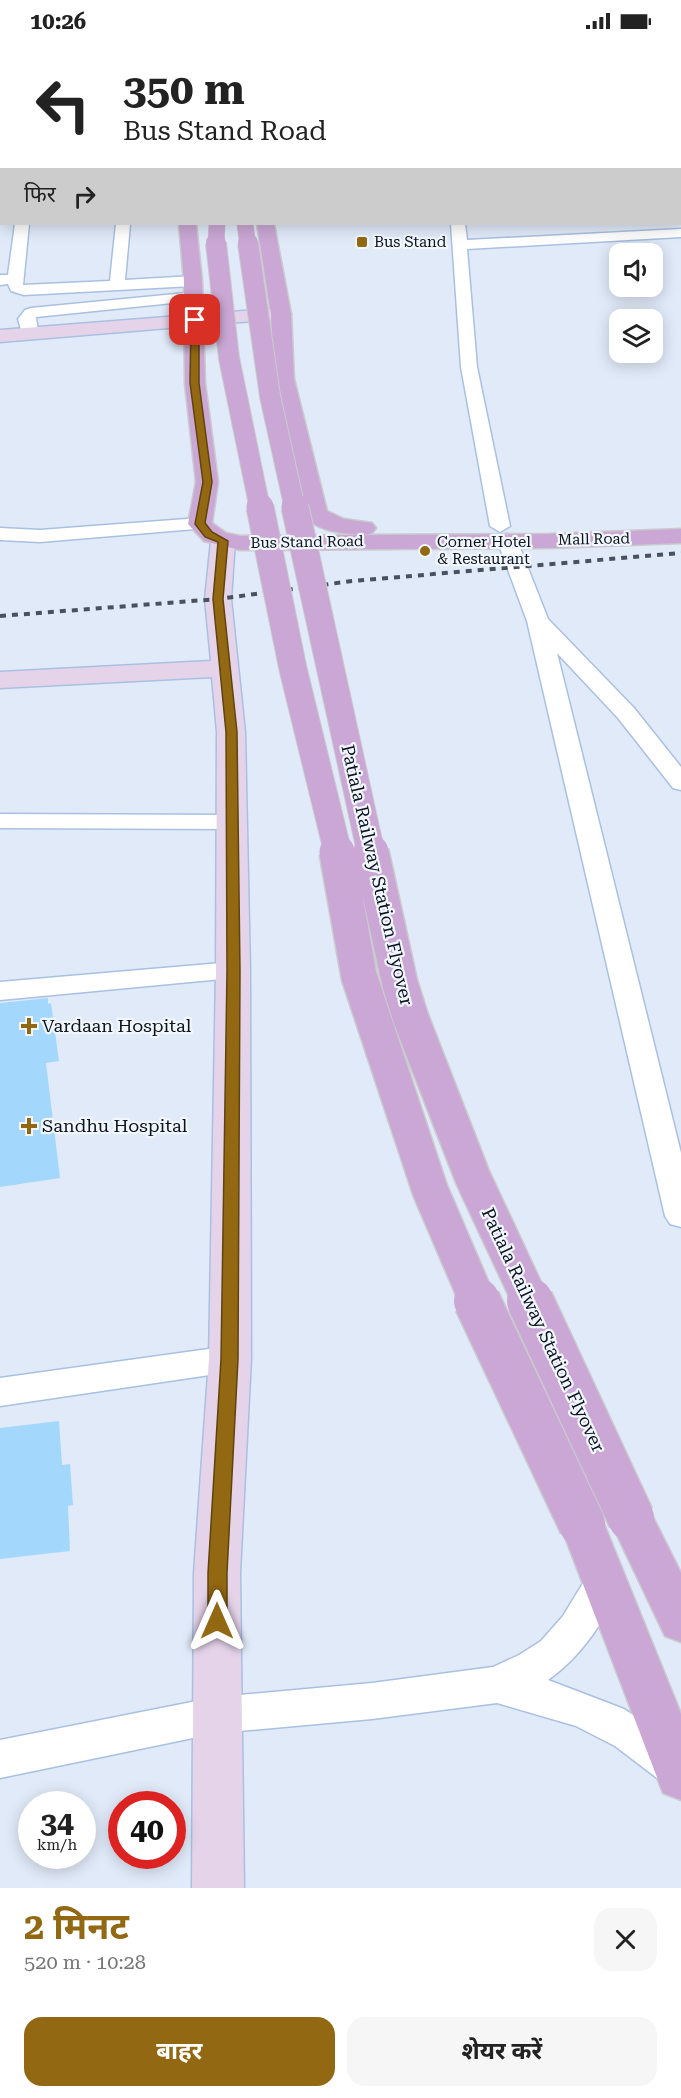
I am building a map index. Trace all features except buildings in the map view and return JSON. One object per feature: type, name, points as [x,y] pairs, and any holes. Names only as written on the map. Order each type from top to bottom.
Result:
[{"type":"main road","points":[[187,225],[195,320],[195,383],[212,532]]},
{"type":"main road","name":"Patiala Railway Station Flyover","points":[[217,225],[216,244],[229,358],[293,669],[334,832],[359,976],[430,1190],[470,1285],[582,1524],[680,1774]]},
{"type":"main road","name":"Patiala Railway Station Flyover","points":[[245,225],[270,396],[403,993],[473,1178],[681,1621]]},
{"type":"main road","name":"Bus Stand Road","points":[[266,225],[281,314],[284,378],[316,515],[339,526],[357,528],[503,533]]},
{"type":"main road","name":"Mall Road","points":[[555,527],[681,523]]},
{"type":"main road","name":"Bus Stand Road","points":[[212,532],[503,533],[555,527]]},
{"type":"main road","name":"Mall Road","points":[[503,533],[681,536]]},
{"type":"street","points":[[22,225],[8,280],[16,288],[24,290],[117,283],[193,289]]},
{"type":"street","points":[[117,283],[123,225]]},
{"type":"street","points":[[458,225],[470,367],[503,533],[538,621],[681,1216]]},
{"type":"street","points":[[461,245],[681,233]]},
{"type":"street","points":[[30,333],[26,320],[27,315],[31,313],[193,289]]},
{"type":"street","points":[[0,336],[281,314]]},
{"type":"street","points":[[0,534],[40,536],[212,532],[231,732],[233,971],[230,1359],[217,1573],[218,1888]]},
{"type":"street","points":[[538,621],[626,713],[681,783]]},
{"type":"street","points":[[0,680],[225,668]]},
{"type":"street","points":[[0,821],[230,822]]},
{"type":"street","points":[[0,991],[233,971]]},
{"type":"street","points":[[0,1392],[230,1359]]},
{"type":"street","points":[[497,1685],[555,1653],[577,1628],[604,1582]]},
{"type":"street","points":[[0,1759],[217,1715],[372,1701],[497,1685],[562,1701],[604,1718],[641,1738],[680,1774]]},
{"type":"railway","points":[[0,616],[218,599],[352,581],[681,553]]},
{"type":"place","name":"Bus Stand","points":[[362,242]]},
{"type":"place","name":"Corner Hotel & Restaurant","points":[[425,551]]},
{"type":"place","name":"Vardaan Hospital","points":[[29,1026]]},
{"type":"place","name":"Sandhu Hospital","points":[[29,1126]]},
{"type":"route","points":[[195,320],[195,383],[207,482],[200,524],[209,534],[223,541],[218,599],[231,732],[233,971],[230,1359],[217,1573],[217,1621]]}]
